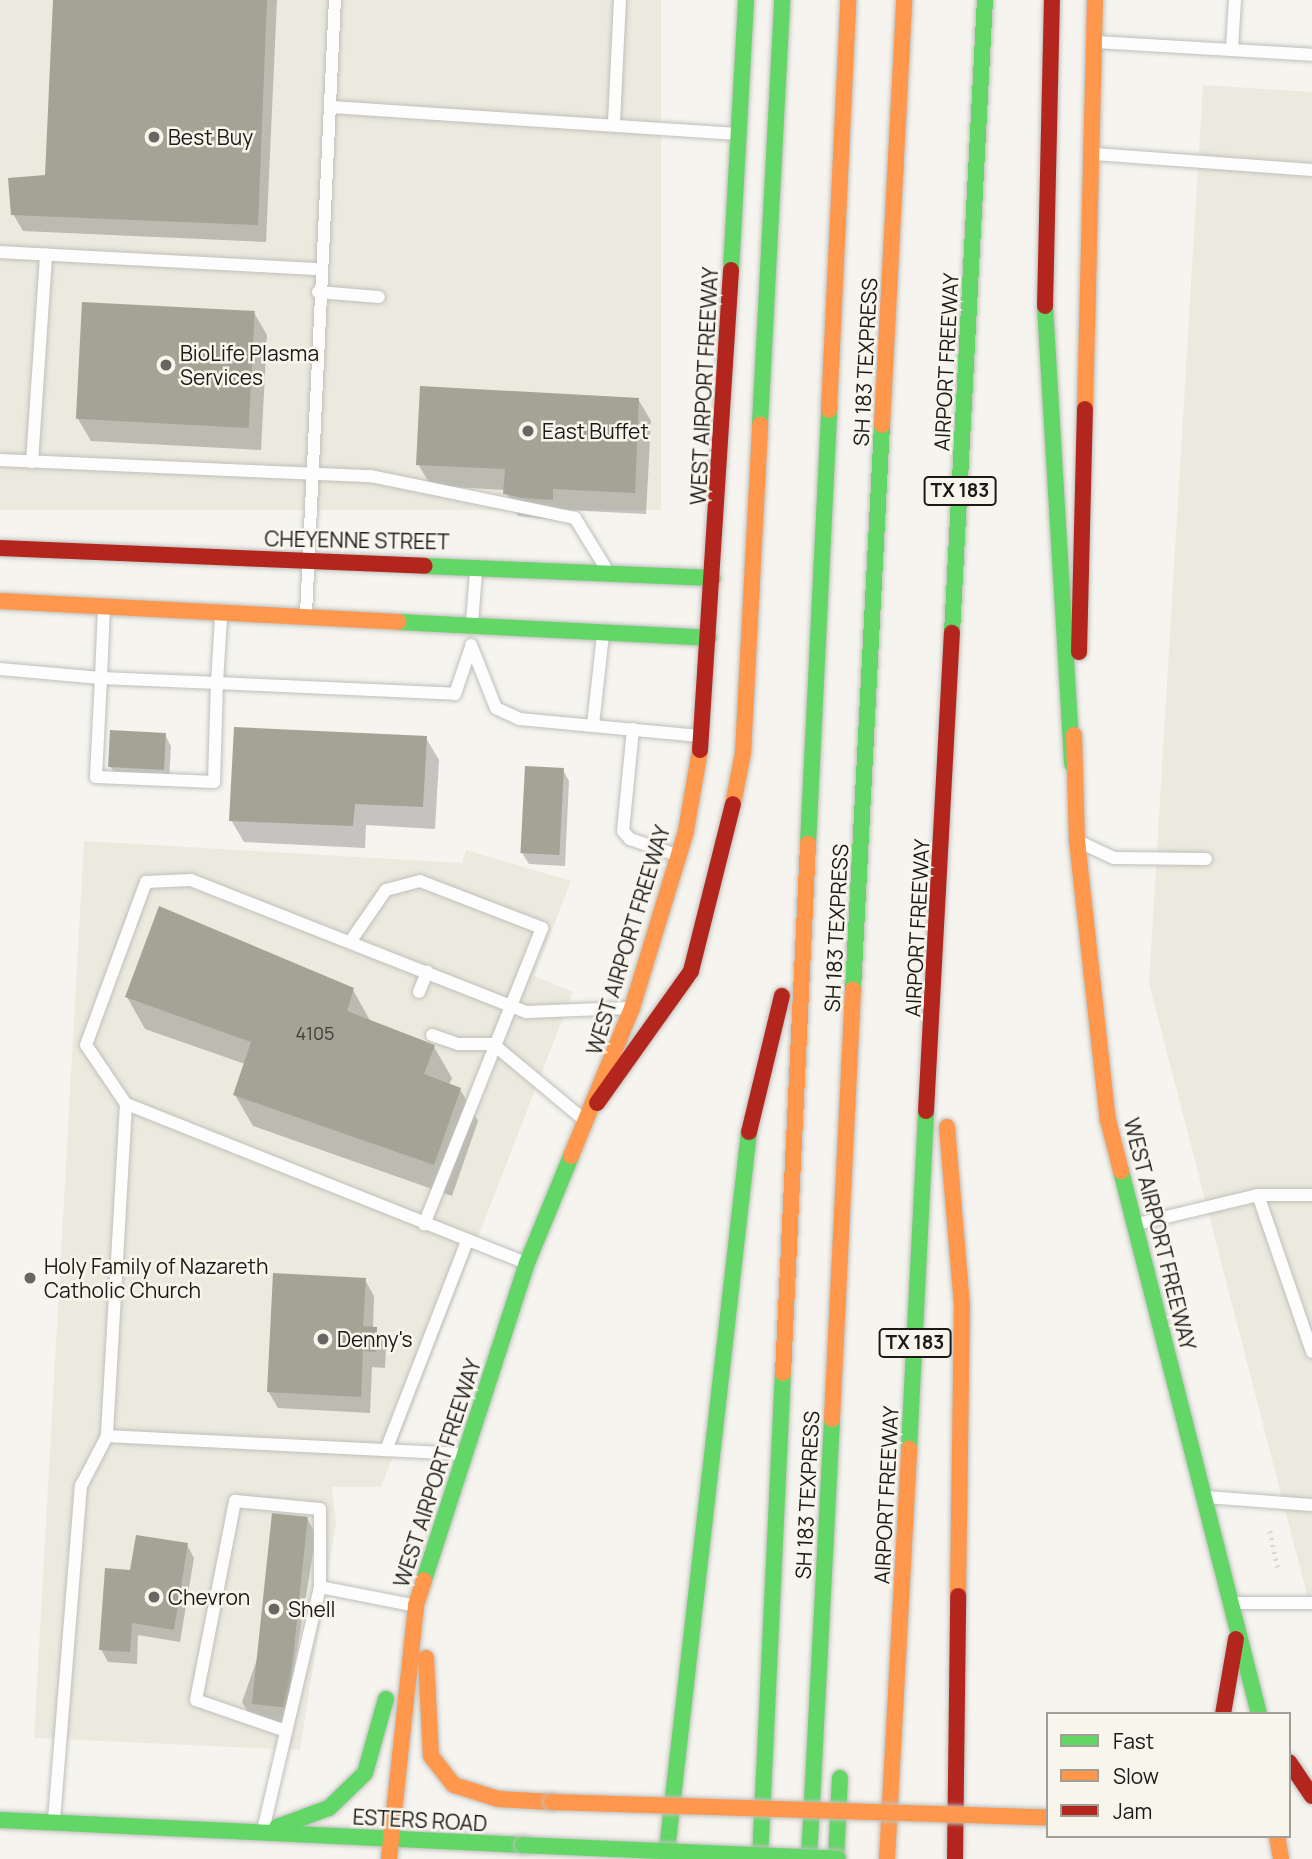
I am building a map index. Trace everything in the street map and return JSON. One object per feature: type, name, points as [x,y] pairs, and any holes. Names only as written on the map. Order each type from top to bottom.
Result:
[{"type":"main road","name":"WEST AIRPORT FREEWAY","points":[[389,1859],[415,1605],[462,1454],[527,1263],[597,1103],[632,1008],[680,856],[702,736],[746,0]]},
{"type":"main road","points":[[597,1103],[691,971],[718,886],[743,753],[782,0]]},
{"type":"main road","points":[[760,1859],[801,919],[848,0]]},
{"type":"main road","name":"SH 183 TEXPRESS","points":[[809,1859],[904,0]]},
{"type":"main road","name":"AIRPORT FREEWAY","points":[[887,1859],[985,0]]},
{"type":"main road","points":[[1052,0],[1042,258],[1072,764]]},
{"type":"main road","name":"WEST AIRPORT FREEWAY","points":[[1095,0],[1084,572],[1072,764],[1077,841],[1108,1120],[1260,1712]]},
{"type":"main road","name":"CHEYENNE STREET","points":[[0,548],[306,562],[476,564],[713,578]]},
{"type":"main road","points":[[0,601],[709,638]]},
{"type":"main road","points":[[666,1859],[748,1129],[801,919]]},
{"type":"main road","points":[[935,982],[962,1305],[955,1859]]},
{"type":"main road","points":[[415,1605],[430,1679],[431,1756],[454,1786],[498,1799],[552,1802],[1046,1818]]},
{"type":"main road","points":[[263,1830],[328,1808],[365,1773],[380,1733],[396,1646],[415,1605]]},
{"type":"main road","points":[[1223,1712],[1239,1623]]},
{"type":"main road","points":[[837,1859],[841,1761]]},
{"type":"main road","points":[[1291,1765],[1312,1796]]},
{"type":"main road","name":"ESTERS ROAD","points":[[0,1820],[263,1830],[390,1842],[837,1859]]},
{"type":"main road","points":[[1278,1838],[1281,1859]]},
{"type":"lane","points":[[306,618],[309,473],[335,0]]},
{"type":"lane","points":[[614,122],[620,0]]},
{"type":"lane","points":[[1232,49],[1236,0]]},
{"type":"lane","points":[[1093,42],[1312,55]]},
{"type":"lane","points":[[330,107],[614,122],[739,135]]},
{"type":"lane","points":[[1090,154],[1312,170]]},
{"type":"lane","points":[[0,252],[320,269]]},
{"type":"lane","points":[[32,461],[46,254]]},
{"type":"lane","points":[[318,292],[379,298]]},
{"type":"lane","points":[[0,460],[371,476],[575,518],[607,570]]},
{"type":"lane","points":[[0,670],[101,678],[455,694],[471,647],[476,564]]},
{"type":"lane","points":[[104,608],[96,776],[214,782],[222,614]]},
{"type":"lane","points":[[593,725],[603,632]]},
{"type":"lane","points":[[471,647],[496,708],[520,719],[702,736]]},
{"type":"lane","points":[[634,729],[623,831],[630,839],[680,856]]},
{"type":"lane","points":[[1077,841],[1114,858],[1206,859]]},
{"type":"lane","points":[[527,1263],[126,1104],[86,1045],[146,882],[191,880],[526,1013],[632,1008]]},
{"type":"lane","points":[[350,942],[386,890],[420,881],[542,928],[493,1044],[424,1224]]},
{"type":"lane","points":[[419,992],[426,972]]},
{"type":"lane","points":[[432,1035],[458,1044],[493,1044],[588,1124]]},
{"type":"lane","points":[[54,1823],[81,1486],[107,1436],[126,1104]]},
{"type":"lane","points":[[1258,1195],[1312,1352]]},
{"type":"lane","points":[[1135,1225],[1258,1195],[1312,1195]]},
{"type":"lane","points":[[386,1450],[467,1241]]},
{"type":"lane","points":[[107,1436],[462,1454]]},
{"type":"lane","points":[[1206,1497],[1312,1505]]},
{"type":"lane","points":[[263,1830],[320,1587],[320,1509],[235,1501],[196,1700],[286,1731]]},
{"type":"lane","points":[[320,1587],[415,1605]]},
{"type":"lane","points":[[1233,1603],[1312,1603]]},
{"type":"path","points":[[1270,1531],[1278,1570]]},
{"type":"shaded area","points":[[0,0],[661,0],[661,510],[0,510]]},
{"type":"shaded area","points":[[1203,85],[1312,92],[1312,1614],[1149,983]]},
{"type":"shaded area","points":[[84,841],[462,863],[466,850],[571,881],[534,976],[573,992],[381,1487],[332,1487],[336,1523],[300,1750],[34,1738]]},
{"type":"building","name":"Best Buy","points":[[53,0],[267,0],[258,225],[11,215],[8,178],[45,175]]},
{"type":"building","name":"BioLife Plasma Services","points":[[82,302],[255,311],[249,428],[76,419]]},
{"type":"building","name":"East Buffet","points":[[420,386],[639,398],[635,493],[553,489],[553,500],[521,498],[503,494],[505,469],[416,465]]},
{"type":"building","points":[[234,727],[427,736],[423,807],[355,804],[353,826],[229,821]]},
{"type":"building","points":[[110,730],[166,733],[164,770],[108,767]]},
{"type":"building","points":[[525,766],[564,768],[559,855],[520,853]]},
{"type":"building","points":[[159,906],[354,988],[347,1011],[435,1045],[424,1074],[461,1088],[434,1165],[233,1095],[251,1042],[125,997]]},
{"type":"building","name":"Denny's","points":[[273,1273],[366,1278],[363,1326],[377,1327],[376,1352],[363,1351],[361,1397],[267,1392]]},
{"type":"building","name":"Shell","points":[[272,1513],[308,1517],[288,1708],[252,1704]]},
{"type":"building","name":"Chevron","points":[[136,1535],[188,1543],[174,1630],[132,1623],[130,1652],[99,1650],[105,1568],[130,1570]]},
{"type":"traffic: fast","points":[[731,270],[746,0]]},
{"type":"traffic: fast","points":[[760,424],[782,0]]},
{"type":"traffic: fast","points":[[952,633],[985,0]]},
{"type":"traffic: fast","points":[[1045,306],[1072,764]]},
{"type":"traffic: fast","points":[[808,844],[829,410]]},
{"type":"traffic: fast","points":[[853,990],[882,425]]},
{"type":"traffic: fast","points":[[425,566],[713,578]]},
{"type":"traffic: fast","points":[[398,622],[709,638]]},
{"type":"traffic: fast","points":[[909,1449],[926,1111]]},
{"type":"traffic: fast","points":[[666,1859],[749,1132]]},
{"type":"traffic: fast","points":[[424,1580],[527,1263],[571,1156]]},
{"type":"traffic: fast","points":[[1121,1171],[1258,1712]]},
{"type":"traffic: fast","points":[[760,1859],[783,1373]]},
{"type":"traffic: fast","points":[[809,1859],[832,1419]]},
{"type":"traffic: fast","points":[[277,1827],[329,1808],[365,1773],[386,1699]]},
{"type":"traffic: fast","points":[[836,1859],[840,1778]]},
{"type":"traffic: fast","points":[[0,1820],[523,1845]]},
{"type":"traffic: fast","points":[[523,1845],[838,1859]]},
{"type":"traffic: slow","points":[[829,410],[848,0]]},
{"type":"traffic: slow","points":[[882,425],[904,0]]},
{"type":"traffic: slow","points":[[1085,409],[1095,0]]},
{"type":"traffic: slow","points":[[733,804],[743,753],[760,424]]},
{"type":"traffic: slow","points":[[0,601],[398,622]]},
{"type":"traffic: slow","points":[[1074,735],[1077,841],[1108,1120],[1121,1171]]},
{"type":"traffic: slow","points":[[571,1156],[632,1008],[686,831],[700,750]]},
{"type":"traffic: slow","points":[[783,1373],[808,844]]},
{"type":"traffic: slow","points":[[832,1419],[853,990]]},
{"type":"traffic: slow","points":[[947,1127],[962,1305],[958,1596]]},
{"type":"traffic: slow","points":[[887,1859],[909,1449]]},
{"type":"traffic: slow","points":[[389,1859],[416,1605],[424,1580]]},
{"type":"traffic: slow","points":[[426,1658],[431,1756],[454,1785],[498,1799],[552,1802]]},
{"type":"traffic: slow","points":[[552,1802],[1046,1818]]},
{"type":"traffic: slow","points":[[1277,1838],[1281,1859]]},
{"type":"traffic: jam","points":[[1045,306],[1052,0]]},
{"type":"traffic: jam","points":[[700,750],[731,270]]},
{"type":"traffic: jam","points":[[1079,652],[1085,409]]},
{"type":"traffic: jam","points":[[0,548],[425,566]]},
{"type":"traffic: jam","points":[[926,1111],[952,633]]},
{"type":"traffic: jam","points":[[597,1103],[691,971],[733,804]]},
{"type":"traffic: jam","points":[[749,1132],[782,996]]},
{"type":"traffic: jam","points":[[955,1859],[958,1596]]},
{"type":"traffic: jam","points":[[1223,1712],[1236,1639]]},
{"type":"traffic: jam","points":[[1291,1765],[1312,1796]]},
{"type":"place","name":"Best Buy","points":[[154,137]]},
{"type":"place","name":"BioLife Plasma Services","points":[[166,365]]},
{"type":"place","name":"East Buffet","points":[[528,431]]},
{"type":"place","name":"Holy Family of Nazareth Catholic Church","points":[[30,1278]]},
{"type":"place","name":"Denny's","points":[[323,1339]]},
{"type":"place","name":"Chevron","points":[[154,1597]]},
{"type":"place","name":"Shell","points":[[274,1609]]}]
